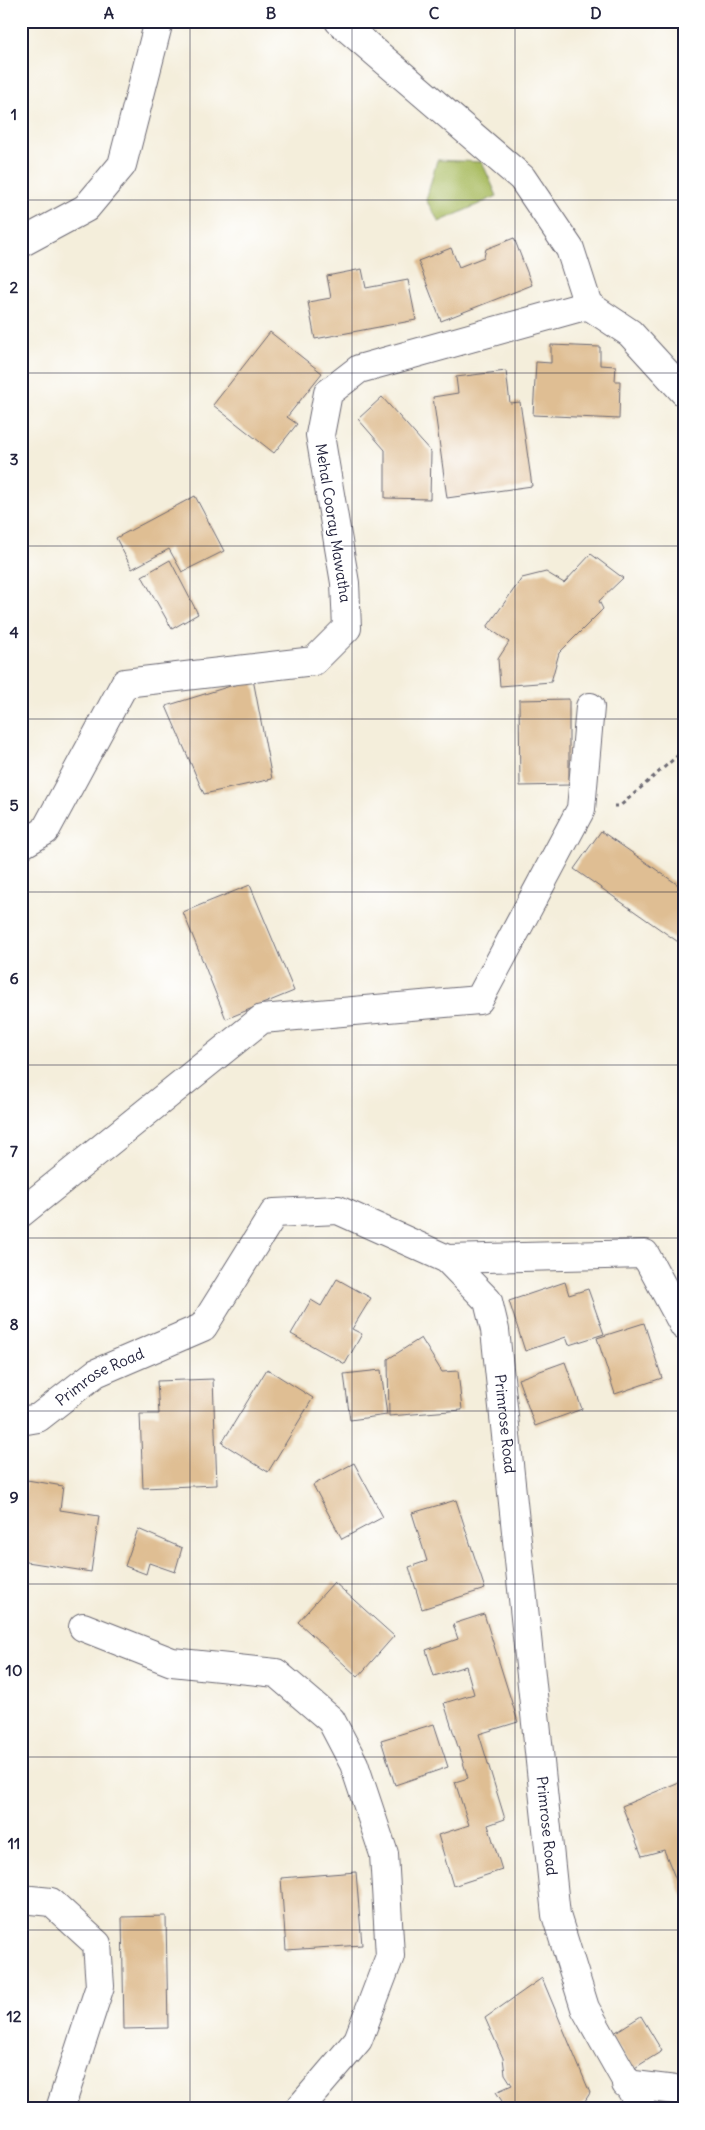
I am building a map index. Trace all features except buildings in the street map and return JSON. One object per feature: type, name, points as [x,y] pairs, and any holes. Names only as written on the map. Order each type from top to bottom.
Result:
[{"type":"street","points":[[21,244],[86,208],[122,166],[159,21]]},
{"type":"street","points":[[339,21],[522,178],[570,249],[588,305],[630,333],[684,392]]},
{"type":"street","name":"Mehal Cooray Mawatha","points":[[21,845],[45,832],[125,683],[314,661],[347,628],[345,583],[320,435],[328,393],[359,369],[588,305]]},
{"type":"street","points":[[21,1214],[262,1019],[479,1000],[581,809],[590,707]]},
{"type":"street","name":"Primrose Road","points":[[21,1421],[38,1418],[96,1372],[202,1327],[274,1213],[338,1210],[447,1259],[488,1301],[495,1330],[556,1915],[585,2008],[626,2084],[642,2109]]},
{"type":"street","points":[[447,1259],[645,1254],[684,1326]]},
{"type":"street","points":[[83,1627],[172,1662],[276,1673],[331,1720],[354,1764],[384,1854],[390,1956],[358,2040],[298,2109]]},
{"type":"street","points":[[21,1899],[52,1902],[97,1944],[100,1986],[60,2109]]},
{"type":"street","points":[[626,2084],[684,2091]]},
{"type":"path","points":[[581,809],[620,806],[684,750]]},
{"type":"green space","points":[[437,160],[482,162],[497,196],[439,222],[426,200]]}]
